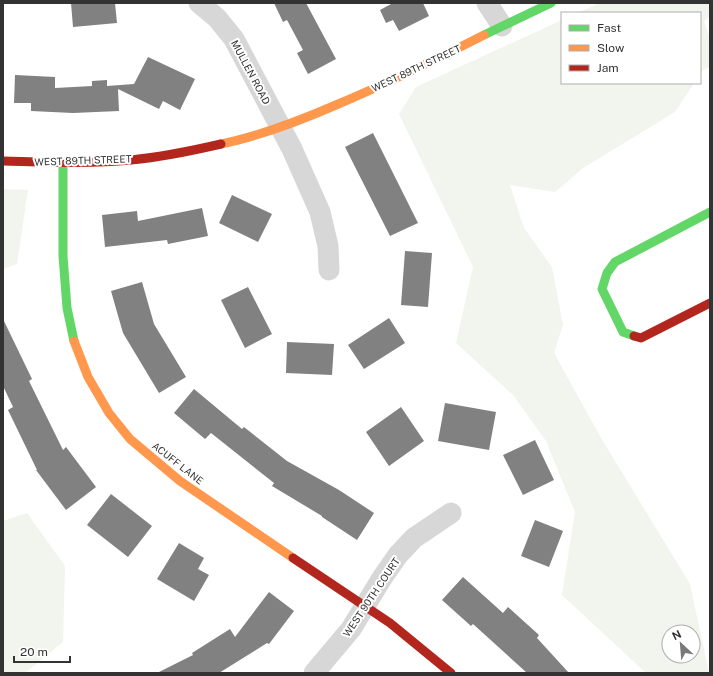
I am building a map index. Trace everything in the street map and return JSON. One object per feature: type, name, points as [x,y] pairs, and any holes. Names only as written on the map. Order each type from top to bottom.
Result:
[{"type":"street","name":"MULLEN ROAD","points":[[200,3],[217,18],[234,39],[280,127]]},
{"type":"street","points":[[487,3],[502,26]]},
{"type":"street","name":"WEST 89TH STREET","points":[[3,161],[116,161],[172,154],[233,141],[280,127],[315,114],[400,77],[551,3]]},
{"type":"street","points":[[280,127],[292,149],[320,212],[328,246],[329,270]]},
{"type":"street","name":"ACUFF LANE","points":[[63,162],[63,256],[67,308],[73,338],[88,377],[109,413],[130,439],[180,481],[390,623],[451,673]]},
{"type":"street","points":[[710,212],[615,262],[607,273],[602,289],[623,332],[641,338],[710,303]]},
{"type":"street","name":"WEST 90TH COURT","points":[[314,673],[351,629],[382,578],[398,556],[414,538],[451,513]]},
{"type":"shaded area","points":[[600,3],[710,3],[710,15],[704,22],[710,38],[710,67],[701,73],[701,12],[580,12]]},
{"type":"shaded area","points":[[561,20],[561,84],[693,84],[675,112],[583,168],[555,192],[510,185],[524,228],[552,267],[563,325],[554,353],[601,438],[690,584],[699,624],[661,624],[661,664],[701,664],[701,636],[709,673],[646,673],[562,595],[575,512],[546,441],[513,395],[456,343],[473,267],[399,114],[416,87]]},
{"type":"shaded area","points":[[3,189],[28,190],[17,264],[3,269]]},
{"type":"shaded area","points":[[27,513],[65,566],[63,642],[25,673],[3,673],[3,521]]},
{"type":"building","points":[[71,3],[115,3],[117,23],[73,27]]},
{"type":"building","points":[[274,3],[306,3],[336,59],[308,74],[297,53],[303,50],[287,20],[283,22]]},
{"type":"building","points":[[393,3],[423,3],[429,16],[399,31],[393,20],[386,23],[380,10]]},
{"type":"building","points":[[148,57],[195,79],[180,110],[163,101],[159,109],[118,89],[119,111],[73,113],[31,111],[31,103],[14,103],[15,75],[55,77],[55,88],[92,86],[92,81],[107,80],[107,86],[134,84]]},
{"type":"building","points":[[373,133],[418,223],[390,236],[345,147]]},
{"type":"building","points":[[232,195],[272,214],[258,242],[219,223]]},
{"type":"building","points":[[202,208],[208,236],[168,244],[167,240],[105,247],[102,215],[137,211],[138,221]]},
{"type":"building","points":[[405,251],[432,253],[428,307],[401,305]]},
{"type":"building","points":[[142,282],[154,324],[186,377],[159,393],[123,333],[111,291]]},
{"type":"building","points":[[248,287],[272,334],[245,348],[221,300]]},
{"type":"building","points":[[389,318],[405,343],[364,369],[348,345]]},
{"type":"building","points":[[3,319],[32,379],[29,381],[63,450],[66,447],[96,487],[66,510],[36,470],[8,410],[13,407],[3,386]]},
{"type":"building","points":[[287,342],[334,344],[332,375],[286,373]]},
{"type":"building","points":[[194,389],[242,429],[244,427],[287,461],[339,490],[374,513],[357,540],[322,516],[272,486],[274,483],[211,433],[205,439],[174,413]]},
{"type":"building","points":[[445,403],[496,412],[489,450],[438,441]]},
{"type":"building","points":[[401,407],[424,441],[389,466],[366,432]]},
{"type":"building","points":[[535,440],[554,480],[523,495],[503,455]]},
{"type":"building","points":[[111,494],[152,526],[128,557],[87,525]]},
{"type":"building","points":[[535,520],[563,531],[549,567],[521,556]]},
{"type":"building","points":[[179,543],[204,558],[198,569],[209,575],[194,601],[157,579]]},
{"type":"building","points":[[463,577],[503,613],[508,607],[539,635],[537,638],[569,673],[527,673],[473,624],[471,626],[442,600]]},
{"type":"building","points":[[269,592],[294,611],[269,644],[267,643],[219,673],[157,673],[193,655],[192,653],[230,629],[235,637]]},
{"type":"traffic: fast","points":[[484,35],[551,3]]},
{"type":"traffic: fast","points":[[63,162],[63,256],[67,308],[74,341]]},
{"type":"traffic: fast","points":[[634,336],[623,332],[602,289],[607,273],[615,262],[710,212]]},
{"type":"traffic: slow","points":[[221,144],[265,132],[322,111],[429,63],[484,35]]},
{"type":"traffic: slow","points":[[74,341],[88,377],[109,413],[130,439],[180,481],[293,558]]},
{"type":"traffic: jam","points":[[3,161],[99,162],[142,159],[221,144]]},
{"type":"traffic: jam","points":[[634,336],[641,338],[710,303]]},
{"type":"traffic: jam","points":[[293,558],[390,623],[451,673]]}]
